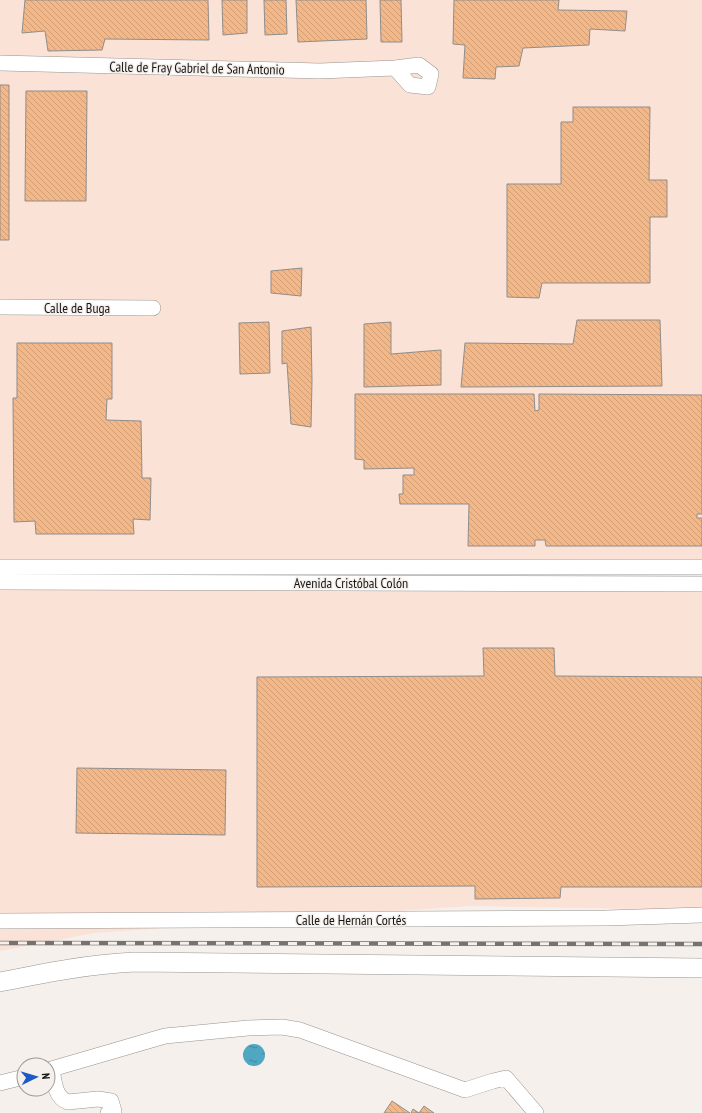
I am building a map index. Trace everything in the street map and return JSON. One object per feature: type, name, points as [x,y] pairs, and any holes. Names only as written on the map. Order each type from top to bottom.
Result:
[{"type":"main road","points":[[0,982],[80,966],[135,962],[702,968]]},
{"type":"street","name":"Calle de Fray Gabriel de San Antonio","points":[[0,63],[320,71],[394,68]]},
{"type":"street","name":"Calle de Buga","points":[[0,307],[153,308]]},
{"type":"street","name":"Avenida Cristóbal Colón","points":[[0,567],[702,567]]},
{"type":"street","name":"Avenida Cristóbal Colón","points":[[0,582],[702,584]]},
{"type":"street","name":"Calle de Hernán Cortés","points":[[0,921],[606,918],[702,915]]},
{"type":"street","points":[[56,1068],[164,1036],[248,1028],[282,1027],[300,1030],[465,1090],[506,1078],[536,1113]]},
{"type":"street","points":[[0,1083],[16,1079]]},
{"type":"street","points":[[56,1088],[60,1098],[68,1102],[105,1099],[111,1101],[114,1111],[108,1113]]},
{"type":"shaded area","points":[[0,0],[702,0],[702,910],[469,906],[94,933],[0,951]]},
{"type":"water","points":[[254,1044],[262,1047],[265,1055],[262,1063],[254,1066],[246,1063],[243,1055],[246,1047]]},
{"type":"building","points":[[25,0],[208,0],[209,40],[105,39],[102,50],[48,51],[45,31],[22,33]]},
{"type":"building","points":[[222,0],[247,0],[247,33],[223,35]]},
{"type":"building","points":[[264,0],[286,0],[287,34],[265,35]]},
{"type":"building","points":[[296,0],[366,0],[367,39],[298,42]]},
{"type":"building","points":[[380,0],[401,0],[402,42],[381,42]]},
{"type":"building","points":[[454,0],[559,0],[558,10],[627,11],[625,31],[590,29],[589,45],[523,48],[519,66],[496,67],[495,79],[463,78],[465,45],[453,44]]},
{"type":"building","points":[[0,85],[9,85],[9,240],[0,240]]},
{"type":"building","points":[[26,91],[87,91],[86,201],[25,201]]},
{"type":"building","points":[[573,107],[650,107],[649,180],[667,180],[667,217],[650,217],[650,283],[542,283],[539,298],[507,297],[507,184],[561,184],[561,122],[573,122]]},
{"type":"building","points":[[302,268],[301,296],[271,293],[271,271]]},
{"type":"building","points":[[577,320],[660,320],[662,386],[461,387],[465,343],[573,344]]},
{"type":"building","points":[[269,322],[270,373],[240,374],[239,323]]},
{"type":"building","points":[[391,322],[391,354],[441,350],[441,385],[364,387],[364,324]]},
{"type":"building","points":[[311,327],[311,427],[291,424],[287,363],[282,364],[282,331]]},
{"type":"building","points":[[17,343],[112,343],[112,399],[107,399],[106,420],[141,421],[142,478],[151,478],[150,520],[133,519],[134,534],[36,534],[35,521],[14,522],[13,398],[17,398]]},
{"type":"building","points":[[355,394],[534,394],[535,411],[539,410],[539,394],[702,395],[702,514],[697,514],[697,518],[702,518],[702,546],[546,546],[545,540],[535,540],[535,546],[468,546],[469,504],[400,504],[399,494],[403,494],[403,475],[414,475],[414,468],[364,469],[364,460],[355,459]]},
{"type":"building","points":[[483,648],[554,648],[555,676],[702,677],[702,887],[561,887],[560,898],[475,899],[475,886],[257,887],[257,677],[484,676]]},
{"type":"building","points":[[77,768],[226,770],[225,835],[76,833]]},
{"type":"building","points":[[392,1101],[410,1113],[384,1113]]},
{"type":"building","points":[[424,1106],[434,1113],[419,1113]]},
{"type":"building","points":[[413,1109],[419,1113],[411,1113]]},
{"type":"railway","points":[[0,943],[702,944]]}]
